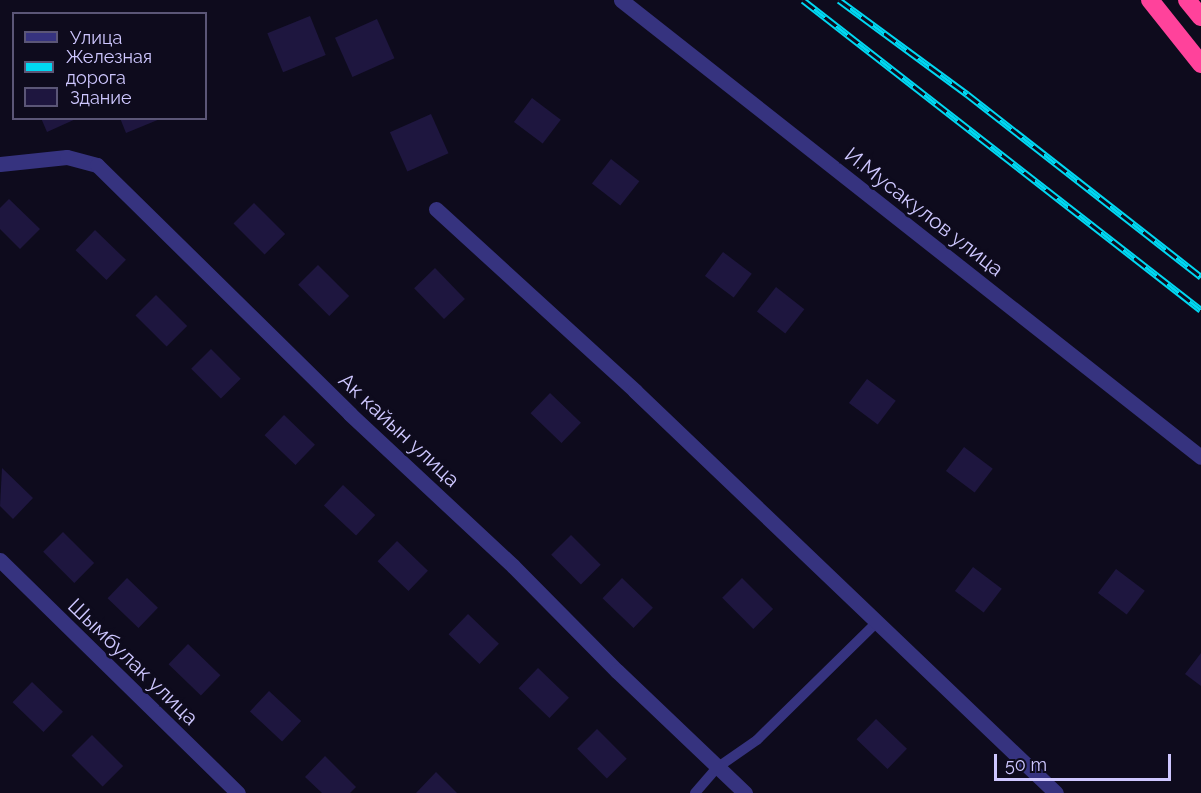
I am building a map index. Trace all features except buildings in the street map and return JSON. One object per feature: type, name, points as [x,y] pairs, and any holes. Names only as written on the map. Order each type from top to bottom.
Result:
[{"type":"highway","points":[[1150,0],[1201,64]]},
{"type":"highway","points":[[1187,0],[1201,17]]},
{"type":"street","name":"И.Мусакулов улица","points":[[621,0],[1201,457]]},
{"type":"street","name":"Ак кайын улица","points":[[0,164],[67,158],[97,165],[350,414],[513,567],[617,672],[745,793]]},
{"type":"street","points":[[436,209],[635,391],[1056,793]]},
{"type":"street","name":"Шымбулак улица","points":[[0,560],[238,793]]},
{"type":"lane","points":[[695,793],[718,767],[757,740],[877,622]]},
{"type":"railway","points":[[803,0],[1201,310]]},
{"type":"railway","points":[[839,0],[967,94],[1201,277]]}]
